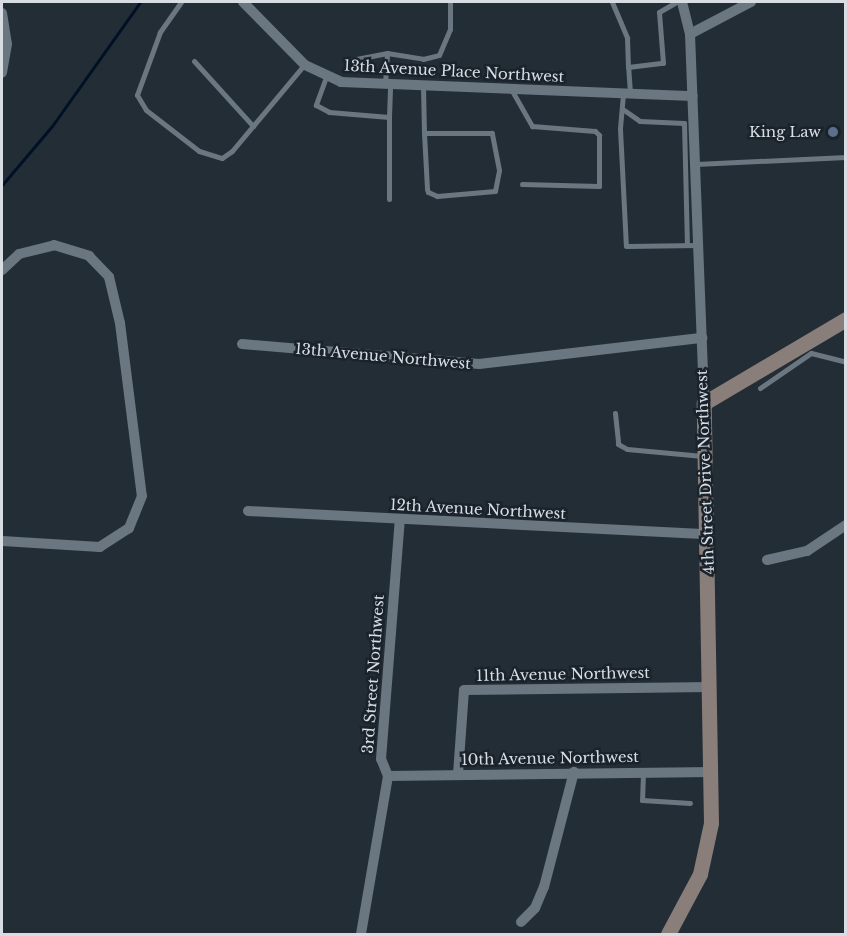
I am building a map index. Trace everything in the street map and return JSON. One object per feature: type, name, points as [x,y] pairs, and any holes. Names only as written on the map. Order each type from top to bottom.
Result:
[{"type":"main road","points":[[704,404],[809,348],[846,319]]},
{"type":"main road","name":"4th Street Drive Northwest","points":[[668,934],[692,892],[704,861],[713,772],[704,404]]},
{"type":"street","name":"13th Avenue Place Northwest","points":[[243,2],[305,65],[326,77],[341,82],[693,96]]},
{"type":"street","name":"4th Street Drive Northwest","points":[[682,2],[690,34],[693,96],[690,138],[696,164],[704,404]]},
{"type":"street","points":[[690,34],[751,2]]},
{"type":"street","points":[[2,13],[8,44],[2,73]]},
{"type":"street","points":[[2,270],[19,254],[54,246],[89,256],[109,277],[118,315],[142,488],[140,505],[129,528],[100,547],[2,541]]},
{"type":"street","name":"13th Avenue Northwest","points":[[242,344],[479,364],[702,339]]},
{"type":"street","name":"12th Avenue Northwest","points":[[248,511],[707,534]]},
{"type":"street","name":"3rd Street Northwest","points":[[360,934],[388,776],[381,759],[399,520]]},
{"type":"street","points":[[767,560],[807,550],[846,525]]},
{"type":"street","name":"11th Avenue Northwest","points":[[458,774],[464,690],[711,687]]},
{"type":"street","name":"10th Avenue Northwest","points":[[388,776],[643,771],[713,772]]},
{"type":"street","points":[[521,922],[535,908],[544,886],[574,772]]},
{"type":"lane","points":[[180,2],[160,32],[137,95],[140,104],[210,157],[222,158],[232,151],[305,65]]},
{"type":"lane","points":[[351,60],[387,53],[423,59],[439,55],[450,29],[450,2]]},
{"type":"lane","points":[[612,2],[627,38],[628,67],[620,129],[626,246],[699,245]]},
{"type":"lane","points":[[628,67],[663,63],[658,12],[676,2]]},
{"type":"lane","points":[[387,53],[389,200]]},
{"type":"lane","points":[[194,61],[253,126]]},
{"type":"lane","points":[[326,77],[316,105],[320,109],[389,117]]},
{"type":"lane","points":[[423,86],[424,133],[427,189],[430,195],[488,194],[495,191],[499,170],[492,133],[424,133]]},
{"type":"lane","points":[[511,89],[532,126],[595,130],[599,135],[599,186],[522,184]]},
{"type":"lane","points":[[624,110],[640,121],[684,123],[690,138],[687,244]]},
{"type":"lane","points":[[696,164],[846,157]]},
{"type":"lane","points":[[760,388],[809,348],[846,362]]},
{"type":"lane","points":[[615,413],[618,444],[627,449],[705,456]]},
{"type":"lane","points":[[643,771],[642,800],[690,803]]},
{"type":"waterway","points":[[2,185],[52,126],[140,2]]},
{"type":"place","name":"King Law","points":[[833,132]]}]
